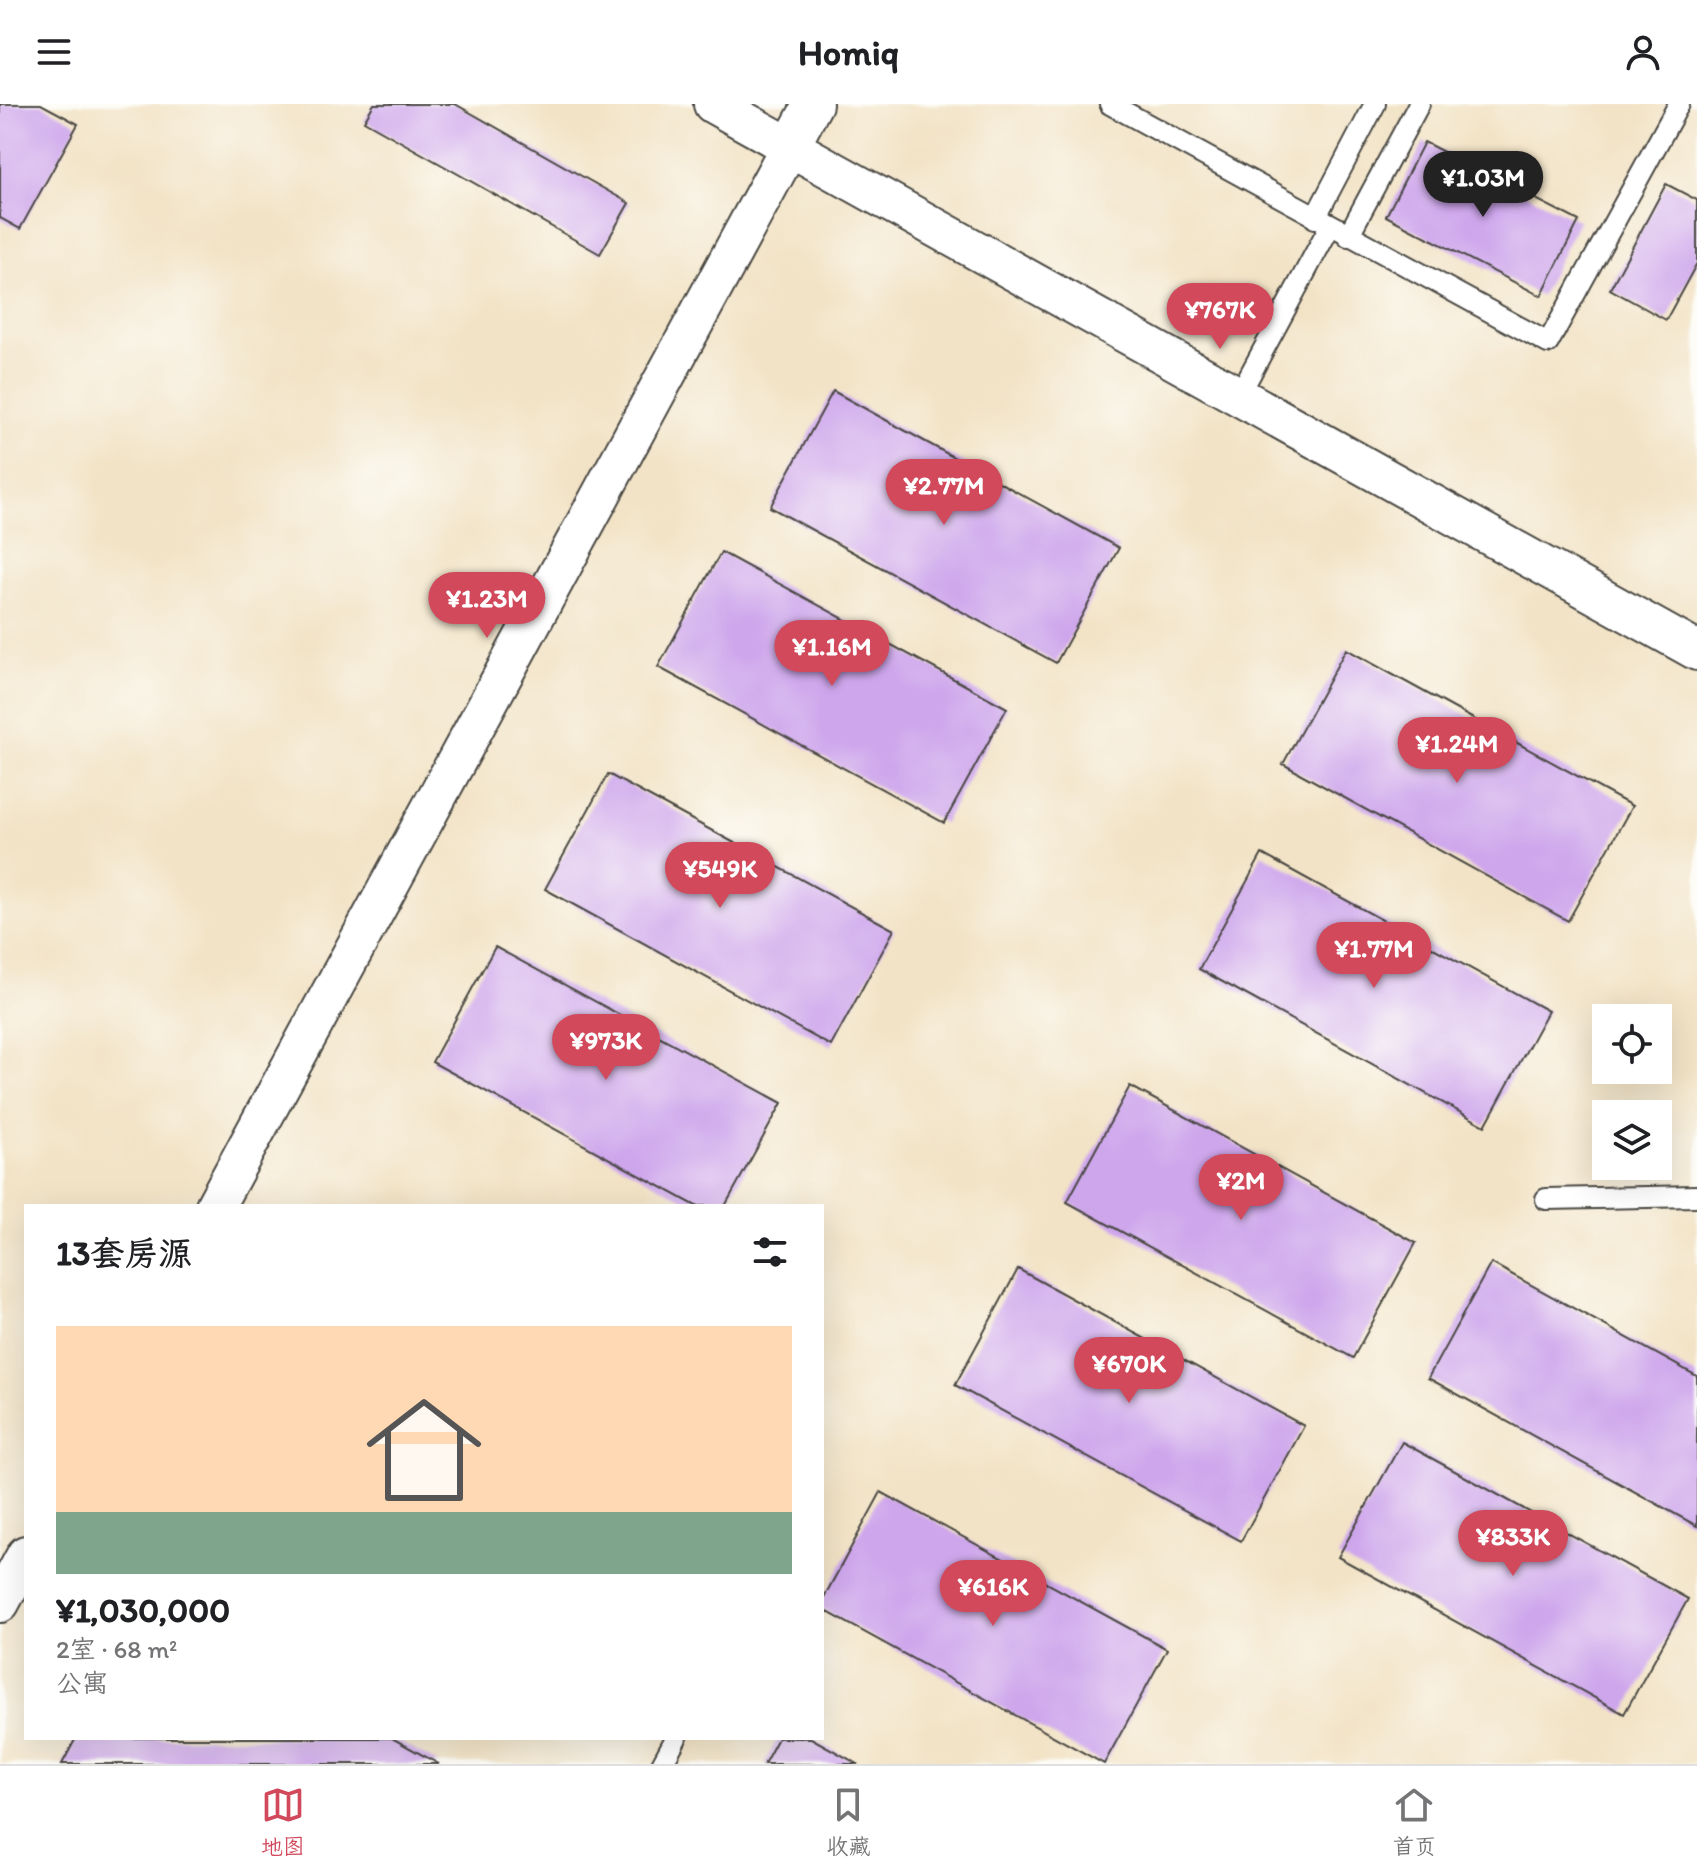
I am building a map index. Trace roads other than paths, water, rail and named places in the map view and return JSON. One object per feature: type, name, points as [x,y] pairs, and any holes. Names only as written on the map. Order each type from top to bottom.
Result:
[{"type":"street","points":[[713,104],[1697,651]]},
{"type":"street","points":[[216,1204],[813,104]]},
{"type":"street","points":[[0,1603],[24,1559]]},
{"type":"lane","points":[[1110,104],[1548,343],[1679,104]]},
{"type":"lane","points":[[1331,227],[1375,104]]},
{"type":"lane","points":[[1238,397],[1331,227],[1419,104]]},
{"type":"lane","points":[[1546,1199],[1697,1196]]},
{"type":"lane","points":[[662,1764],[675,1740]]}]
